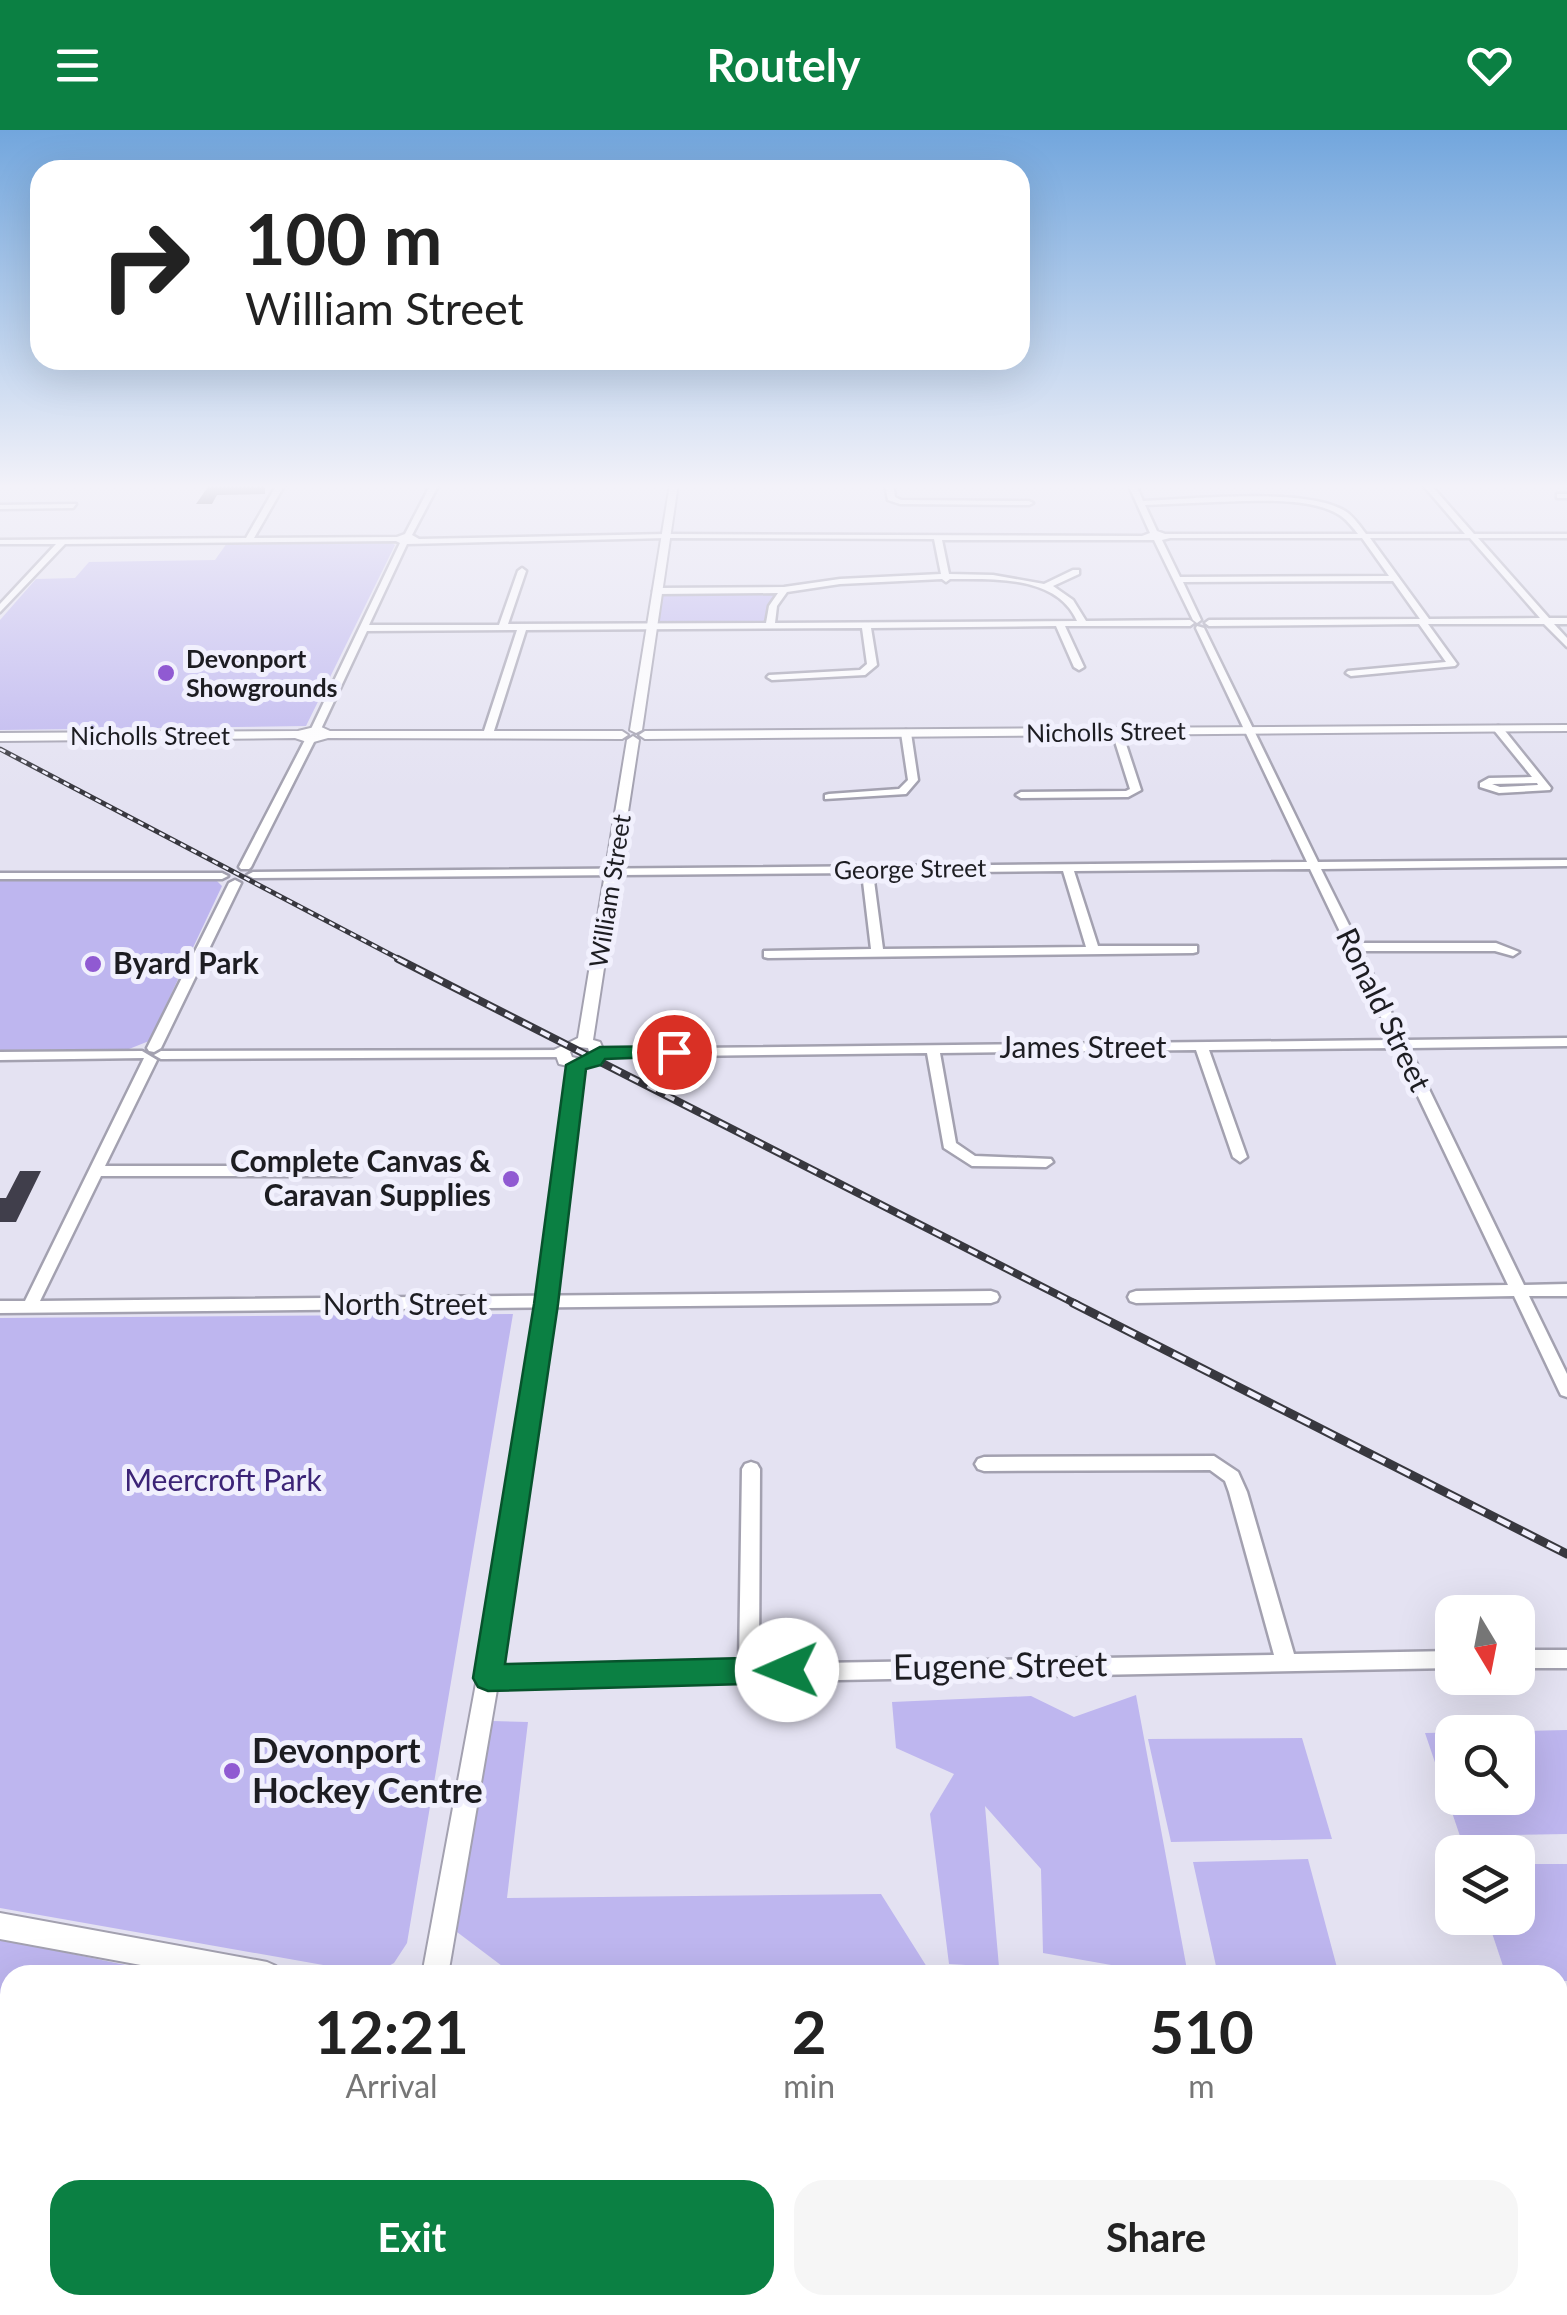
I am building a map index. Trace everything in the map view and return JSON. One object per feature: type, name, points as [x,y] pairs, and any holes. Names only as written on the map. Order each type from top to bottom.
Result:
[{"type":"street","points":[[0,610],[21,586]]},
{"type":"street","points":[[0,876],[228,879],[249,871],[384,586]]},
{"type":"street","points":[[502,628],[517,586]]},
{"type":"street","name":"William Street","points":[[584,1042],[615,872],[658,586]]},
{"type":"street","points":[[657,591],[784,590],[807,586]]},
{"type":"street","points":[[1046,586],[1076,606],[1083,625]]},
{"type":"street","name":"Ronald Street","points":[[1180,586],[1311,866],[1567,1391]]},
{"type":"street","points":[[1351,673],[1452,664],[1399,586]]},
{"type":"street","points":[[1517,586],[1567,644]]},
{"type":"street","points":[[770,626],[773,606],[784,590]]},
{"type":"street","points":[[365,628],[1567,621]]},
{"type":"street","points":[[1060,625],[1079,667]]},
{"type":"street","points":[[772,678],[862,673],[872,665],[866,626]]},
{"type":"street","points":[[488,734],[522,628]]},
{"type":"street","points":[[1498,728],[1540,780],[1546,788],[1499,790],[1484,785],[1490,781],[1540,780]]},
{"type":"street","name":"Nicholls Street","points":[[0,737],[1567,728]]},
{"type":"street","points":[[1021,794],[1128,794],[1136,790],[1117,732]]},
{"type":"street","points":[[829,798],[902,792],[914,780],[906,733]]},
{"type":"street","name":"George Street","points":[[249,871],[615,872],[1567,863]]},
{"type":"street","points":[[1066,867],[1093,950]]},
{"type":"street","points":[[867,870],[877,952]]},
{"type":"street","points":[[30,1306],[98,1171],[228,879]]},
{"type":"street","points":[[1352,947],[1496,946],[1512,952]]},
{"type":"street","points":[[768,954],[1193,949]]},
{"type":"street","points":[[0,1056],[152,1054],[569,1059],[594,1060],[600,1053],[596,1046],[584,1042],[571,1044],[569,1059],[546,1304],[488,1678],[438,1965]]},
{"type":"street","name":"James Street","points":[[600,1053],[1567,1042]]},
{"type":"street","points":[[1201,1047],[1240,1157]]},
{"type":"street","points":[[933,1049],[948,1144],[972,1161],[1046,1162]]},
{"type":"street","points":[[98,1171],[350,1171]]},
{"type":"street","points":[[1136,1296],[1567,1290]]},
{"type":"street","name":"North Street","points":[[0,1307],[991,1298]]},
{"type":"street","points":[[984,1464],[1214,1463],[1232,1477],[1238,1492],[1286,1661]]},
{"type":"street","points":[[749,1671],[751,1469]]},
{"type":"street","points":[[1535,1659],[1567,1659]]},
{"type":"street","name":"Eugene Street","points":[[488,1678],[1435,1660]]},
{"type":"street","points":[[0,1926],[212,1965]]},
{"type":"green space","name":"Devonport Showgrounds","points":[[30,586],[375,586],[306,726],[0,730],[0,620]]},
{"type":"green space","points":[[784,590],[773,606],[770,626],[652,628],[657,591]]},
{"type":"green space","name":"Byard Park","points":[[216,880],[222,886],[149,1041],[129,1049],[0,1050],[0,881]]},
{"type":"green space","name":"Meercroft Park","points":[[513,1314],[407,1943],[394,1963],[323,1965],[0,1908],[0,1318]]},
{"type":"green space","points":[[1136,1695],[1186,1965],[1111,1965],[1043,1953],[1041,1869],[985,1806],[999,1965],[949,1964],[930,1814],[954,1774],[896,1748],[892,1702],[1031,1696],[1074,1717]]},
{"type":"green space","points":[[492,1721],[528,1722],[507,1898],[881,1894],[926,1965],[501,1965],[457,1932]]},
{"type":"green space","points":[[1567,1730],[1567,1834],[1460,1835],[1453,1815],[1535,1815],[1535,1731]]},
{"type":"green space","points":[[1425,1733],[1435,1733],[1435,1762]]},
{"type":"green space","points":[[1302,1738],[1332,1839],[1171,1842],[1148,1739]]},
{"type":"green space","points":[[1308,1859],[1336,1965],[1216,1965],[1193,1862]]},
{"type":"green space","points":[[1535,1864],[1567,1864],[1567,1965],[1503,1965],[1493,1935],[1535,1935]]},
{"type":"green space","points":[[0,1939],[126,1965],[0,1965]]},
{"type":"building","points":[[20,1171],[41,1171],[16,1222],[0,1222],[0,1198],[6,1198]]},
{"type":"railway","points":[[0,749],[403,961]]},
{"type":"railway","points":[[398,959],[1078,1305]]},
{"type":"railway","points":[[1073,1303],[1567,1554]]},
{"type":"place","name":"Devonport Showgrounds","points":[[166,673]]},
{"type":"place","name":"Byard Park","points":[[93,964]]},
{"type":"place","name":"Complete Canvas & Caravan Supplies","points":[[511,1179]]},
{"type":"place","name":"Devonport Hockey Centre","points":[[232,1771]]},
{"type":"route","points":[[674,1052],[600,1053],[588,1063],[576,1065],[546,1304],[488,1678],[787,1670]]}]
